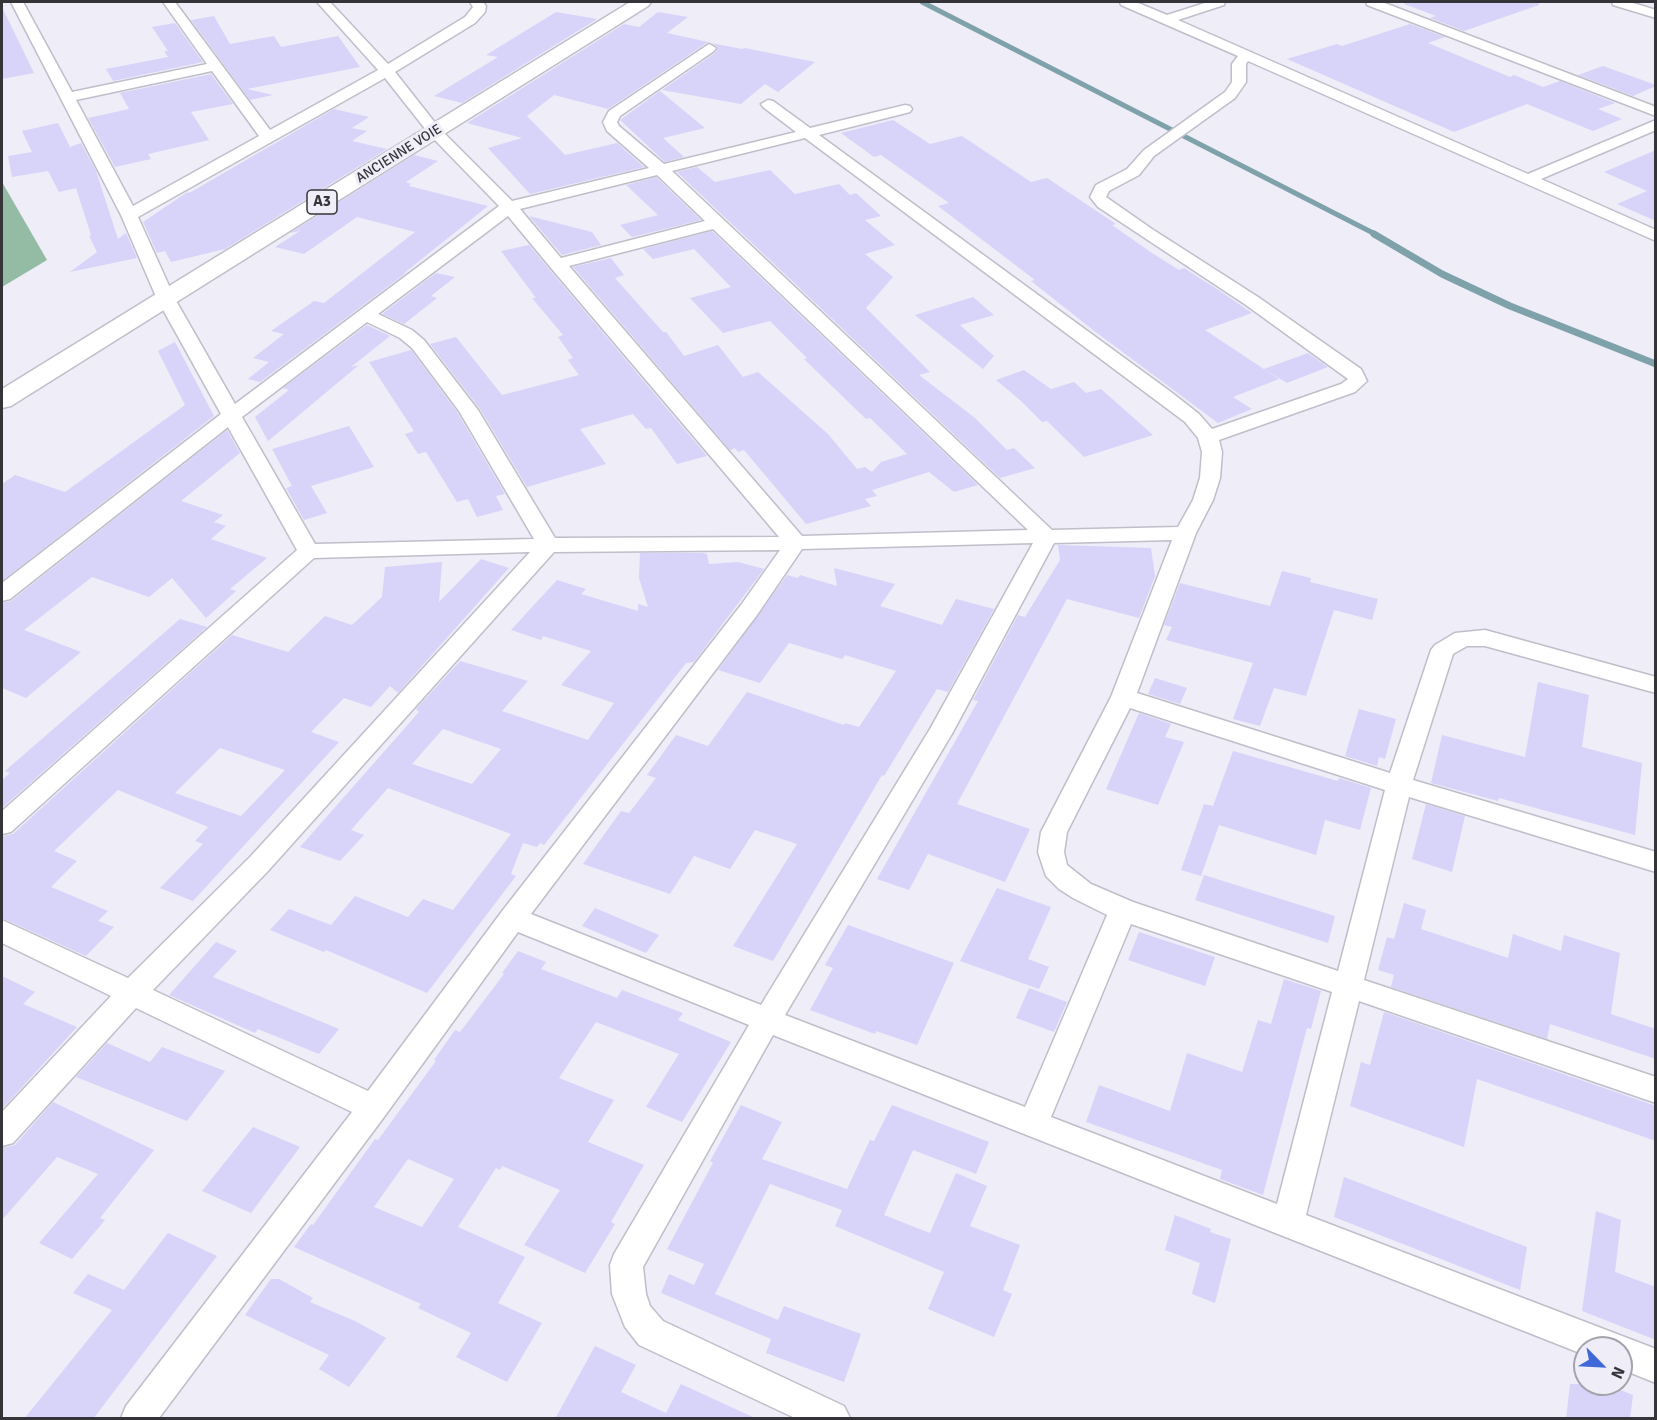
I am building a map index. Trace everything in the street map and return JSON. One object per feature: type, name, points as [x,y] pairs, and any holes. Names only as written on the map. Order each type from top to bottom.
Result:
[{"type":"main road","name":"ANCIENNE VOIE","points":[[2,400],[642,2]]},
{"type":"street","points":[[17,2],[129,215],[166,299],[308,551]]},
{"type":"street","points":[[170,2],[267,136]]},
{"type":"street","points":[[323,2],[387,71],[435,132],[509,207],[796,543]]},
{"type":"street","points":[[129,215],[387,71],[470,20],[478,12],[480,6],[476,2]]},
{"type":"street","points":[[1126,2],[1656,236]]},
{"type":"street","points":[[1168,19],[1219,2]]},
{"type":"street","points":[[1372,2],[1656,112]]},
{"type":"street","points":[[1618,2],[1656,14]]},
{"type":"street","points":[[709,48],[611,119],[612,128],[659,168],[1047,537]]},
{"type":"street","points":[[1208,437],[1348,388],[1358,381],[1354,373],[1252,302],[1146,233],[1104,204],[1098,197],[1102,188],[1133,172],[1149,153],[1230,95],[1239,82],[1239,64],[1246,55]]},
{"type":"street","points":[[66,98],[216,66]]},
{"type":"street","points":[[768,104],[1171,401],[1192,418],[1208,437],[1212,452],[1210,478],[1203,500],[1185,533],[1123,697],[1054,832],[1051,852],[1055,869],[1068,882],[1123,910],[1656,1090]]},
{"type":"street","points":[[2,594],[232,415],[509,207],[659,168],[905,109]]},
{"type":"street","points":[[1528,179],[1656,124]]},
{"type":"street","points":[[557,264],[716,223]]},
{"type":"street","points":[[366,315],[406,334],[417,344],[468,410],[548,545]]},
{"type":"street","points":[[2,825],[308,551],[548,545],[796,543],[1185,533]]},
{"type":"street","points":[[832,1419],[651,1333],[637,1316],[628,1294],[626,1265],[766,1020],[940,732],[1047,537]]},
{"type":"street","points":[[138,1419],[513,918],[728,637],[796,543]]},
{"type":"street","points":[[2,1133],[131,994],[259,864],[548,545]]},
{"type":"street","points":[[1288,1224],[1399,785],[1443,650],[1456,640],[1463,638],[1485,638],[1656,685]]},
{"type":"street","points":[[1123,697],[1399,785],[1656,862]]},
{"type":"street","points":[[1033,1124],[1123,910]]},
{"type":"street","points":[[513,918],[766,1020],[1579,1336]]},
{"type":"street","points":[[2,931],[373,1108]]},
{"type":"street","points":[[1633,1357],[1656,1366]]},
{"type":"green space","points":[[2,182],[47,260],[2,287]]},
{"type":"building","points":[[1405,2],[1539,2],[1539,5],[1464,31],[1430,18],[1436,16],[1404,4]]},
{"type":"building","points":[[2,7],[34,73],[2,79]]},
{"type":"building","points":[[556,12],[597,19],[462,103],[434,96],[498,57],[486,55]]},
{"type":"building","points":[[658,12],[688,17],[667,33],[708,42],[608,109],[554,95],[527,116],[565,155],[617,143],[644,167],[530,194],[488,148],[522,138],[467,123],[624,24],[639,27]]},
{"type":"building","points":[[214,16],[230,44],[274,36],[281,47],[338,36],[360,67],[247,89],[273,95],[250,100],[191,20]]},
{"type":"building","points":[[175,23],[203,62],[113,81],[106,69],[168,57],[164,51],[168,51],[152,27]]},
{"type":"building","points":[[1410,24],[1445,37],[1428,43],[1510,77],[1514,75],[1543,87],[1560,81],[1615,103],[1598,109],[1622,119],[1593,131],[1527,104],[1454,132],[1287,59],[1337,44],[1342,46]]},
{"type":"building","points":[[711,43],[815,62],[778,92],[765,84],[741,104],[662,90],[715,53],[718,47]]},
{"type":"building","points":[[1603,66],[1656,86],[1633,96],[1578,75]]},
{"type":"building","points":[[211,74],[233,104],[191,112],[209,140],[148,154],[151,159],[115,167],[88,118],[129,109],[120,93]]},
{"type":"building","points":[[660,91],[705,128],[663,138],[684,157],[665,162],[620,120]]},
{"type":"building","points":[[334,109],[369,117],[352,128],[367,131],[352,141],[387,149],[225,249],[171,262],[165,251],[157,253],[143,222],[186,193]]},
{"type":"building","points":[[893,120],[930,144],[962,136],[1031,182],[1047,178],[1116,224],[1112,225],[1152,253],[1179,270],[1184,268],[1220,291],[1252,313],[1205,330],[1279,379],[1233,397],[1252,409],[1218,423],[1093,330],[1031,281],[1035,280],[938,206],[949,203],[881,155],[874,157],[841,133]]},
{"type":"building","points":[[58,123],[70,147],[81,143],[96,171],[118,239],[126,233],[137,258],[70,272],[97,252],[89,236],[91,235],[76,188],[59,192],[48,171],[12,177],[8,156],[32,152],[22,131]]},
{"type":"building","points":[[1656,150],[1656,221],[1617,204],[1647,191],[1604,172]]},
{"type":"building","points":[[414,155],[438,161],[406,182],[411,184],[409,186],[488,206],[403,274],[406,273],[260,382],[248,379],[269,362],[253,358],[284,334],[271,331],[314,301],[324,303],[415,232],[357,217],[304,254],[275,247],[300,231],[290,233]]},
{"type":"building","points":[[697,167],[715,182],[770,170],[795,194],[839,184],[850,195],[856,193],[881,216],[865,220],[895,245],[865,254],[893,277],[866,308],[930,372],[919,375],[975,418],[1007,450],[1014,448],[1035,468],[1000,478],[677,172]]},
{"type":"building","points":[[656,177],[701,220],[632,237],[620,225],[658,215],[626,185]]},
{"type":"building","points":[[529,216],[592,232],[601,245],[562,255]]},
{"type":"building","points":[[712,231],[978,485],[954,492],[929,472],[872,490],[877,496],[865,499],[871,506],[806,524],[744,450],[738,452],[735,448],[730,450],[573,267],[611,258],[624,275],[615,278],[663,332],[666,332],[684,356],[718,345],[743,377],[758,372],[828,434],[857,469],[865,467],[872,472],[881,462],[907,454],[870,418],[866,419],[804,359],[807,358],[770,321],[723,333],[690,298],[731,287],[694,249],[653,259],[643,249]]},
{"type":"building","points":[[529,245],[707,456],[677,464],[651,428],[646,429],[633,414],[580,429],[606,464],[527,487],[480,409],[430,344],[456,337],[502,395],[579,375],[568,360],[573,358],[558,337],[563,335],[532,298],[536,298],[501,251]]},
{"type":"building","points":[[436,273],[455,277],[431,296],[437,298],[404,324],[382,314]]},
{"type":"building","points":[[973,297],[994,315],[960,325],[994,356],[983,369],[915,315]]},
{"type":"building","points":[[367,325],[390,336],[351,367],[359,365],[268,441],[255,417],[289,390],[283,388]]},
{"type":"building","points":[[175,342],[214,416],[2,581],[2,484],[15,475],[65,492],[185,405],[158,351]]},
{"type":"building","points":[[411,350],[457,412],[505,494],[496,496],[503,510],[477,517],[468,499],[457,502],[426,452],[418,454],[405,434],[414,431],[369,362]]},
{"type":"building","points":[[1308,353],[1328,367],[1287,383],[1264,369]]},
{"type":"building","points":[[1024,370],[1051,389],[1074,382],[1086,393],[1101,389],[1153,435],[1084,457],[1047,421],[1042,422],[996,380]]},
{"type":"building","points":[[349,426],[374,467],[311,486],[327,513],[304,520],[286,488],[292,486],[272,449]]},
{"type":"building","points":[[227,430],[240,453],[181,501],[223,515],[214,522],[226,526],[211,539],[267,558],[230,589],[236,591],[206,618],[172,578],[149,597],[92,577],[24,630],[81,652],[26,698],[2,688],[2,603],[11,601]]},
{"type":"building","points":[[1058,545],[1151,548],[1155,576],[1139,618],[1067,599],[957,804],[1030,829],[1005,882],[928,854],[909,890],[877,879],[978,701],[973,700],[1018,615],[1025,617],[1060,560]]},
{"type":"building","points":[[640,553],[703,553],[707,554],[709,564],[738,562],[764,569],[694,662],[686,663],[544,845],[540,843],[537,847],[523,843],[511,874],[516,876],[427,993],[326,950],[324,952],[270,930],[289,909],[331,925],[355,896],[408,917],[423,899],[453,910],[511,834],[388,788],[351,830],[364,835],[340,861],[300,847],[419,712],[416,709],[460,661],[528,681],[502,711],[588,740],[614,703],[561,685],[591,651],[543,636],[541,640],[511,630],[557,580],[586,589],[581,594],[638,611],[638,604],[648,607],[639,578]],"holes":[[[443,729],[501,749],[472,784],[412,764]]]},
{"type":"building","points":[[481,559],[509,568],[398,693],[390,686],[371,707],[344,698],[311,732],[339,742],[193,901],[160,888],[203,844],[195,841],[208,827],[118,790],[54,851],[77,861],[51,887],[108,911],[98,921],[114,927],[86,956],[2,918],[2,836],[13,834],[232,635],[288,652],[325,616],[352,625],[382,597],[385,567],[442,562],[439,602]],"holes":[[[220,748],[285,770],[241,816],[175,793]]]},
{"type":"building","points":[[834,568],[895,584],[880,606],[942,625],[956,599],[994,609],[948,692],[937,689],[884,776],[882,775],[773,961],[733,946],[797,844],[755,830],[730,869],[694,856],[670,894],[583,864],[621,811],[629,813],[656,778],[647,775],[676,735],[708,746],[747,692],[844,725],[845,723],[859,727],[896,671],[845,655],[842,659],[789,643],[760,683],[718,670],[787,575],[798,578],[800,575],[837,586]]},
{"type":"building","points":[[1282,571],[1311,578],[1310,582],[1378,599],[1372,620],[1334,610],[1306,696],[1274,688],[1260,726],[1233,719],[1253,663],[1166,640],[1172,627],[1164,625],[1180,583],[1270,606]]},
{"type":"building","points":[[180,619],[207,627],[2,808],[2,780],[10,773],[5,771]]},
{"type":"building","points":[[1155,678],[1187,688],[1180,704],[1148,694]]},
{"type":"building","points":[[1538,682],[1589,695],[1582,747],[1642,763],[1635,835],[1499,798],[1498,801],[1431,783],[1442,735],[1525,757]]},
{"type":"building","points":[[1359,709],[1396,719],[1385,759],[1379,757],[1377,766],[1345,756]]},
{"type":"building","points":[[1139,713],[1171,724],[1165,737],[1184,742],[1158,805],[1106,789]]},
{"type":"building","points":[[1233,751],[1371,788],[1360,830],[1325,820],[1316,855],[1219,825],[1201,876],[1181,870],[1204,804],[1213,806]]},
{"type":"building","points":[[1426,804],[1465,816],[1452,872],[1412,859]]},
{"type":"building","points":[[1204,875],[1335,916],[1328,943],[1195,900]]},
{"type":"building","points":[[997,888],[1051,907],[1028,959],[1049,967],[1039,989],[960,961]]},
{"type":"building","points":[[1404,903],[1426,910],[1421,929],[1508,958],[1513,934],[1561,951],[1564,935],[1620,953],[1611,1014],[1656,1029],[1656,1059],[1550,1024],[1547,1039],[1391,987],[1394,975],[1378,970],[1387,937],[1394,939]]},
{"type":"building","points":[[595,908],[659,935],[646,953],[582,926]]},
{"type":"building","points":[[848,925],[954,963],[917,1045],[876,1031],[875,1034],[810,1010],[833,968],[825,965]]},
{"type":"building","points":[[1139,932],[1215,957],[1205,986],[1128,960]]},
{"type":"building","points":[[216,942],[237,951],[213,977],[339,1029],[319,1054],[258,1029],[255,1033],[169,995]]},
{"type":"building","points":[[518,951],[546,962],[541,969],[617,998],[622,990],[683,1013],[678,1020],[731,1042],[682,1122],[646,1107],[679,1054],[596,1022],[559,1078],[614,1100],[588,1142],[644,1165],[611,1222],[615,1224],[585,1273],[524,1245],[560,1190],[502,1166],[500,1170],[496,1168],[458,1227],[525,1257],[498,1303],[542,1323],[507,1382],[456,1357],[471,1333],[418,1308],[421,1304],[294,1247],[311,1224],[313,1225],[375,1139],[378,1140],[436,1061],[434,1060],[455,1030],[460,1032],[504,974],[502,973]],"holes":[[[408,1159],[454,1179],[422,1227],[374,1207]]]},
{"type":"building","points":[[2,976],[35,992],[23,1004],[77,1027],[2,1109]]},
{"type":"building","points":[[1284,979],[1321,991],[1311,1029],[1307,1028],[1263,1195],[1220,1179],[1222,1170],[1086,1122],[1099,1085],[1170,1111],[1187,1053],[1242,1072],[1258,1020],[1271,1024]]},
{"type":"building","points":[[1029,988],[1067,1002],[1054,1032],[1016,1018]]},
{"type":"building","points":[[1384,1012],[1656,1106],[1656,1141],[1477,1079],[1464,1147],[1350,1106],[1361,1062],[1370,1065]]},
{"type":"building","points":[[107,1043],[150,1062],[162,1047],[225,1071],[187,1121],[76,1077]]},
{"type":"building","points":[[53,1102],[154,1150],[100,1218],[105,1220],[72,1259],[39,1243],[98,1174],[57,1157],[2,1220],[2,1148],[15,1145]]},
{"type":"building","points":[[741,1105],[782,1122],[762,1159],[847,1189],[870,1140],[874,1141],[892,1105],[989,1142],[976,1174],[913,1150],[884,1215],[930,1233],[956,1173],[987,1186],[970,1226],[1020,1245],[1003,1290],[1012,1294],[994,1337],[928,1309],[944,1272],[835,1226],[842,1210],[770,1184],[715,1294],[778,1320],[784,1306],[861,1334],[844,1382],[766,1353],[771,1339],[661,1293],[669,1274],[694,1285],[704,1264],[667,1249],[713,1163],[710,1161]]},
{"type":"building","points":[[253,1127],[300,1147],[251,1213],[202,1191]]},
{"type":"building","points":[[1344,1177],[1527,1247],[1520,1290],[1334,1217]]},
{"type":"building","points":[[1596,1211],[1621,1220],[1615,1272],[1656,1287],[1656,1340],[1582,1311]]},
{"type":"building","points":[[1175,1215],[1211,1229],[1210,1232],[1231,1239],[1215,1303],[1192,1294],[1200,1263],[1165,1250]]},
{"type":"building","points":[[168,1233],[217,1256],[93,1419],[24,1419],[112,1310],[73,1293],[88,1274],[124,1290]]},
{"type":"building","points":[[271,1279],[279,1279],[313,1298],[310,1302],[355,1321],[386,1338],[349,1387],[319,1369],[329,1355],[245,1315]]},
{"type":"building","points":[[595,1346],[636,1365],[621,1392],[666,1413],[681,1384],[757,1419],[555,1419]]},
{"type":"building","points":[[1570,1384],[1573,1384],[1573,1396],[1633,1396],[1630,1419],[1566,1419]]},
{"type":"waterway","points":[[922,2],[1377,235]]},
{"type":"waterway","points":[[1374,234],[1442,274],[1510,306],[1656,364]]}]
